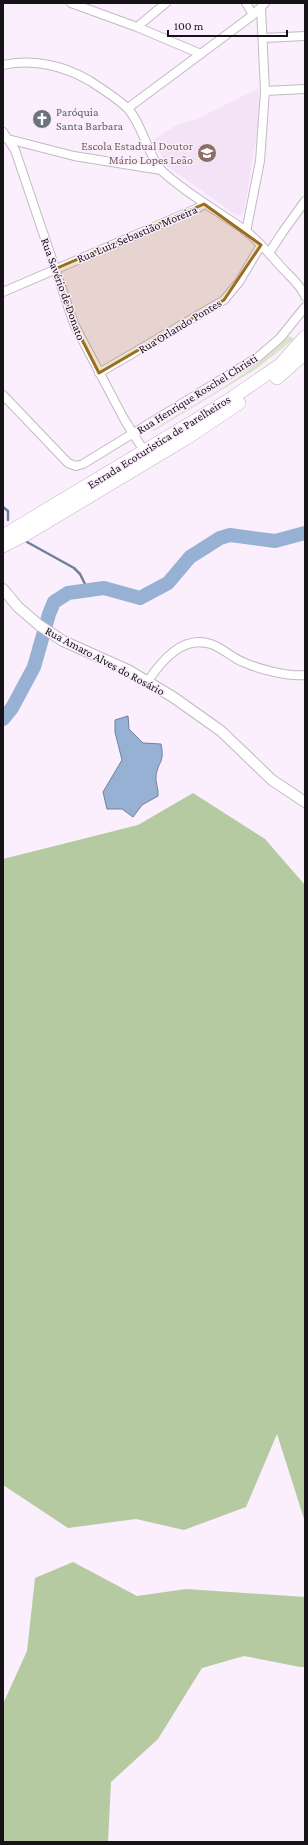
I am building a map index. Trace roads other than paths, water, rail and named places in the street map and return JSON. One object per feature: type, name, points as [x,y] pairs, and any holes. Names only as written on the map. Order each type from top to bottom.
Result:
[{"type":"main road","name":"Estrada Ecoturistica de Parelheiros","points":[[3,546],[28,533],[280,365],[305,337]]},
{"type":"main road","name":"Estrada Ecoturistica de Parelheiros","points":[[3,536],[147,455],[215,420],[283,374],[305,353]]},
{"type":"street","points":[[71,3],[137,27],[201,54]]},
{"type":"street","points":[[137,27],[166,3]]},
{"type":"street","points":[[246,3],[253,15]]},
{"type":"street","points":[[128,108],[263,6]]},
{"type":"street","points":[[246,232],[260,161],[265,91],[263,6]]},
{"type":"street","points":[[263,38],[305,36]]},
{"type":"street","points":[[3,65],[32,62],[45,64],[72,73],[89,80],[128,108],[161,170],[204,204],[246,232],[261,245],[298,285],[305,296]]},
{"type":"street","points":[[265,91],[305,89]]},
{"type":"street","points":[[4,136],[74,156],[161,170]]},
{"type":"street","name":"Rua Savério de Donato","points":[[4,136],[15,150],[74,324],[99,373],[133,434],[147,455]]},
{"type":"street","points":[[269,253],[305,201]]},
{"type":"street","name":"Rua Luiz Sebastião Moreira","points":[[3,292],[198,208],[204,204]]},
{"type":"street","name":"Rua Orlando Pontes","points":[[99,373],[224,300],[239,282],[261,245]]},
{"type":"street","name":"Rua Henrique Roschel Christi","points":[[3,395],[61,457],[68,463],[76,466],[87,462],[258,357],[280,338],[305,307]]},
{"type":"street","name":"Rua Amaro Alves do Rosário","points":[[3,590],[18,607],[39,625],[63,641],[109,661],[148,681],[221,731],[265,774],[280,786],[305,802]]},
{"type":"street","points":[[148,681],[157,668],[176,649],[187,643],[198,642],[212,644],[243,662],[277,672],[299,676],[305,675]]},
{"type":"water","points":[[128,716],[129,729],[143,743],[161,744],[162,750],[162,759],[156,776],[158,796],[142,805],[133,817],[122,809],[107,809],[103,792],[122,760],[115,732],[115,720]]},
{"type":"waterway","points":[[3,507],[8,511],[8,520]]},
{"type":"waterway","points":[[3,719],[12,708],[34,667],[49,614],[54,602],[68,593],[104,588],[140,598],[168,583],[190,557],[220,538],[230,535],[275,541],[305,533]]},
{"type":"waterway","points":[[27,542],[74,568],[80,574],[88,590]]},
{"type":"place","name":"Paróquia Santa Barbara","points":[[42,119]]},
{"type":"place","name":"Escola Estadual Doutor Mário Lopes Leão","points":[[207,153]]}]
